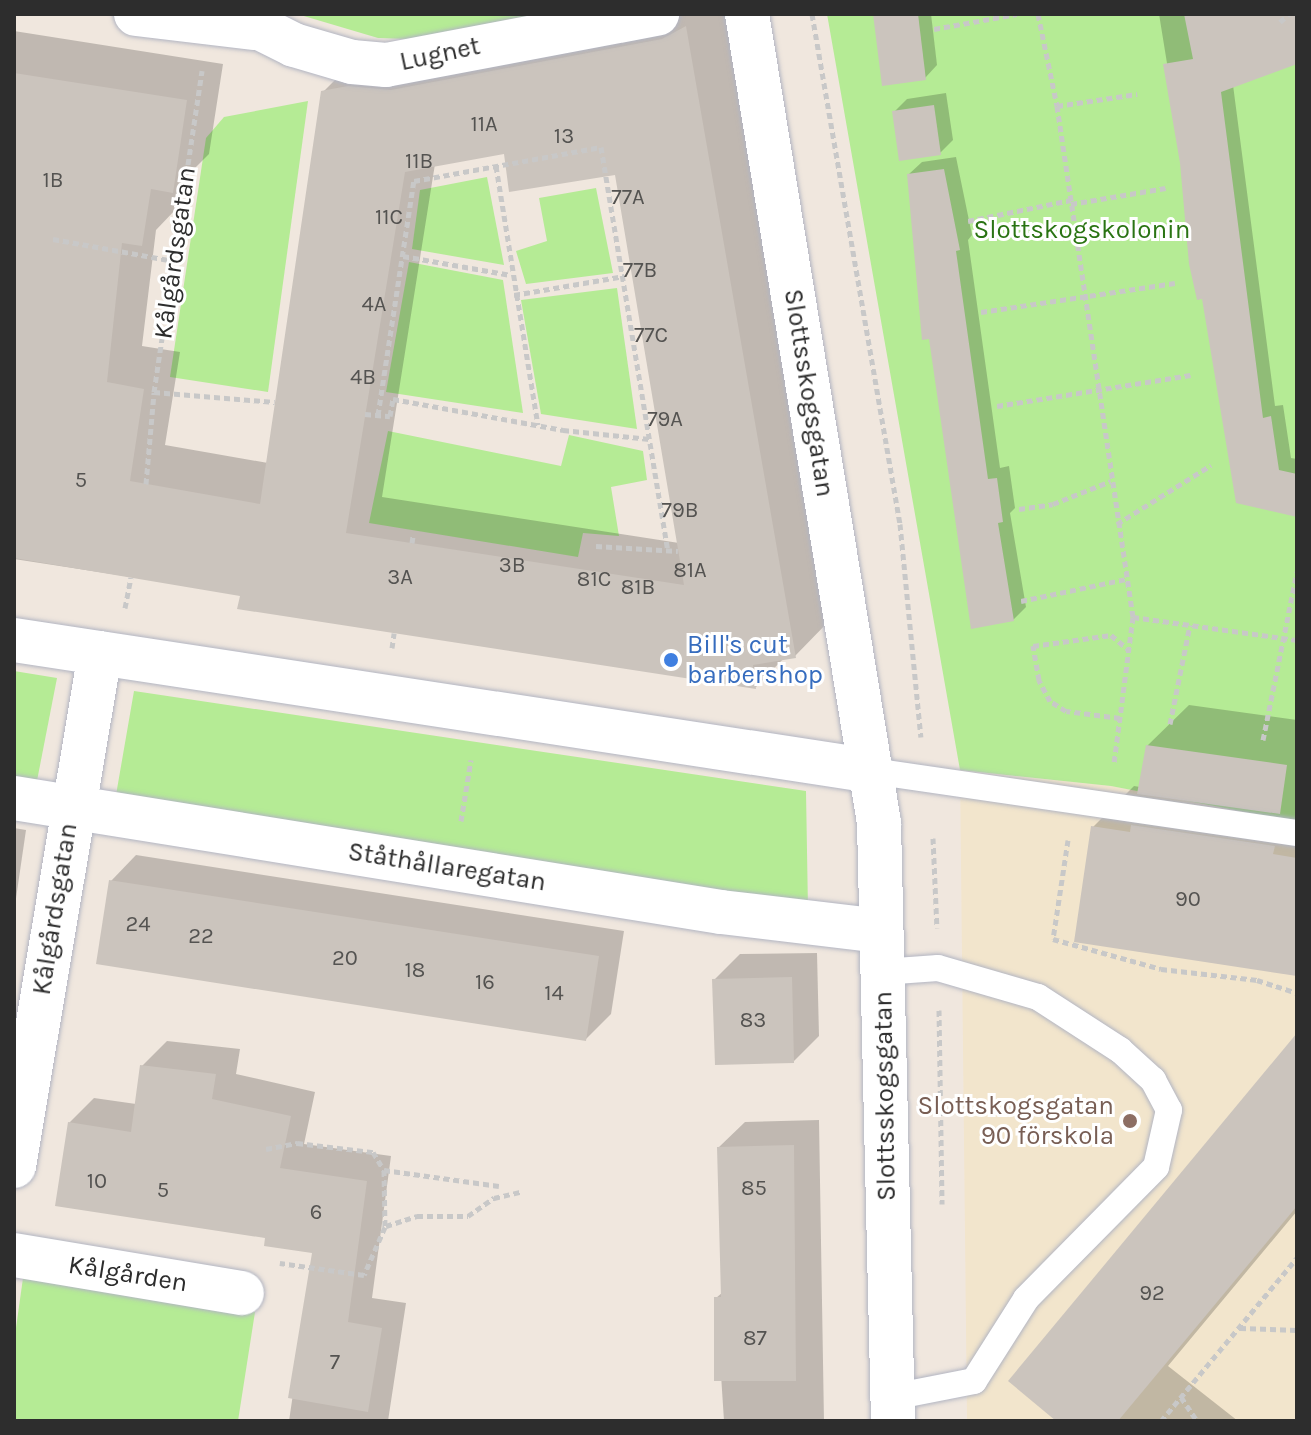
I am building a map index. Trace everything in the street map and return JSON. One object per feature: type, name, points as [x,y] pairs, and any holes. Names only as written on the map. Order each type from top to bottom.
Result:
[{"type":"street","name":"Lugnet","points":[[136,14],[232,22],[352,62],[386,65],[657,14]]},
{"type":"street","name":"Slottsskogsgatan","points":[[747,14],[879,823],[893,1409]]},
{"type":"street","points":[[14,640],[872,771]]},
{"type":"street","name":"Kålgårdsgatan","points":[[14,1166],[71,806],[100,653]]},
{"type":"street","name":"Ståthållaregatan","points":[[14,798],[454,866],[721,912],[881,952]]},
{"type":"street","name":"Kålgården","points":[[14,1255],[242,1293]]},
{"type":"lane","points":[[872,771],[1075,798],[1297,833]]},
{"type":"lane","points":[[881,952],[1038,997],[1120,1050],[1153,1080],[1169,1110],[1156,1167],[1026,1299],[974,1381],[893,1409]]},
{"type":"path","points":[[934,29],[1017,14]]},
{"type":"path","points":[[1038,14],[1057,106],[1133,617],[1112,772]]},
{"type":"path","points":[[1280,22],[1289,14]]},
{"type":"path","name":"Kålgårdsgatan","points":[[146,484],[154,392],[174,261],[232,22]]},
{"type":"path","points":[[1057,106],[1137,94]]},
{"type":"path","points":[[544,147],[546,157]]},
{"type":"path","points":[[378,415],[414,181],[601,147],[668,550]]},
{"type":"path","points":[[496,166],[514,295],[538,425]]},
{"type":"path","points":[[968,221],[1166,188]]},
{"type":"path","points":[[53,239],[174,261]]},
{"type":"path","points":[[403,256],[511,275]]},
{"type":"path","points":[[514,295],[624,276]]},
{"type":"path","points":[[981,312],[1085,294],[1175,283]]},
{"type":"path","points":[[637,353],[644,351]]},
{"type":"path","points":[[997,406],[1191,375]]},
{"type":"path","points":[[154,392],[275,402]]},
{"type":"path","points":[[365,414],[390,416],[393,399],[538,425],[650,439]]},
{"type":"path","points":[[1117,524],[1211,465]]},
{"type":"path","points":[[1019,509],[1053,504],[1111,481]]},
{"type":"path","points":[[596,546],[678,551]]},
{"type":"path","points":[[1263,740],[1297,571]]},
{"type":"path","points":[[1021,601],[1126,579]]},
{"type":"path","points":[[1133,617],[1297,640]]},
{"type":"path","points":[[1170,724],[1190,625]]},
{"type":"path","points":[[1120,718],[1066,711],[1050,701],[1039,680],[1033,646],[1111,635],[1129,650]]},
{"type":"path","points":[[454,866],[479,710]]},
{"type":"path","points":[[1075,798],[1053,939],[1161,969],[1257,980],[1297,993]]},
{"type":"path","points":[[266,1149],[297,1143],[373,1152],[384,1170],[386,1226],[364,1275],[277,1263]]},
{"type":"path","points":[[384,1170],[499,1186]]},
{"type":"path","points":[[386,1226],[417,1216],[468,1216],[494,1198],[520,1192]]},
{"type":"path","points":[[1161,1421],[1297,1258]]},
{"type":"path","points":[[1239,1328],[1297,1330]]},
{"type":"path","points":[[1181,1397],[1197,1421]]},
{"type":"shaded area","name":"Slottskogsgatan 90 förskola","points":[[960,770],[1111,786],[1297,822],[1297,1421],[967,1421]]},
{"type":"green space","points":[[297,14],[558,14],[408,39],[378,38]]},
{"type":"green space","name":"Slottskogskolonin","points":[[827,14],[1297,14],[1297,822],[1111,786],[960,770]]},
{"type":"green space","points":[[308,101],[268,392],[170,377],[206,138],[224,117]]},
{"type":"green space","points":[[487,177],[504,265],[412,249],[420,190]]},
{"type":"green space","points":[[596,188],[613,273],[526,284],[516,251],[547,241],[539,198]]},
{"type":"green space","points":[[409,262],[503,280],[523,413],[386,392]]},
{"type":"green space","points":[[617,288],[637,429],[541,414],[521,300]]},
{"type":"green space","points":[[388,431],[561,466],[569,435],[643,451],[647,480],[611,487],[619,536],[583,533],[578,557],[369,523]]},
{"type":"green space","points":[[14,671],[57,678],[35,791],[14,787]]},
{"type":"green space","points":[[134,691],[806,791],[808,910],[361,832],[116,795]]},
{"type":"green space","points":[[23,1278],[255,1312],[238,1421],[14,1421],[14,1342]]},
{"type":"building","points":[[873,14],[918,14],[926,80],[882,86]]},
{"type":"building","points":[[1184,14],[1297,14],[1297,64],[1221,92],[1263,418],[1271,416],[1279,470],[1297,474],[1297,517],[1236,503],[1202,299],[1197,300],[1189,264],[1180,163],[1163,64],[1193,59]]},
{"type":"building","points":[[686,26],[796,658],[753,665],[756,689],[237,609],[240,596],[14,558],[14,73],[187,100],[173,193],[151,189],[142,246],[122,243],[107,382],[144,389],[130,481],[260,504],[321,91],[348,86],[391,90],[662,39]],"holes":[[[504,154],[509,192],[615,175],[684,585],[346,533],[405,172]]]},
{"type":"building","points":[[934,105],[941,155],[899,161],[892,111]]},
{"type":"building","points":[[944,169],[960,250],[956,251],[988,479],[997,478],[1003,522],[998,523],[1014,621],[971,629],[929,339],[922,340],[907,174]]},
{"type":"building","points":[[1146,745],[1287,765],[1280,814],[1137,794]]},
{"type":"building","points":[[1131,825],[1275,846],[1273,854],[1297,858],[1297,976],[1074,942],[1091,826],[1130,832]]},
{"type":"building","points":[[109,880],[599,956],[586,1041],[96,964]]},
{"type":"building","points":[[792,977],[794,1063],[715,1065],[712,979]]},
{"type":"building","points":[[1297,1033],[1297,1206],[1118,1421],[1056,1421],[1008,1381]]},
{"type":"building","points":[[140,1065],[216,1074],[212,1099],[291,1116],[280,1168],[367,1181],[348,1322],[382,1328],[368,1412],[288,1398],[312,1253],[264,1246],[265,1238],[55,1206],[68,1122],[131,1132]]},
{"type":"building","points":[[794,1145],[796,1381],[714,1381],[714,1297],[721,1297],[717,1147]]},
{"type":"place","name":"Bill's cut barbershop","points":[[671,660]]},
{"type":"place","name":"Slottskogsgatan 90 förskola","points":[[1130,1121]]}]
